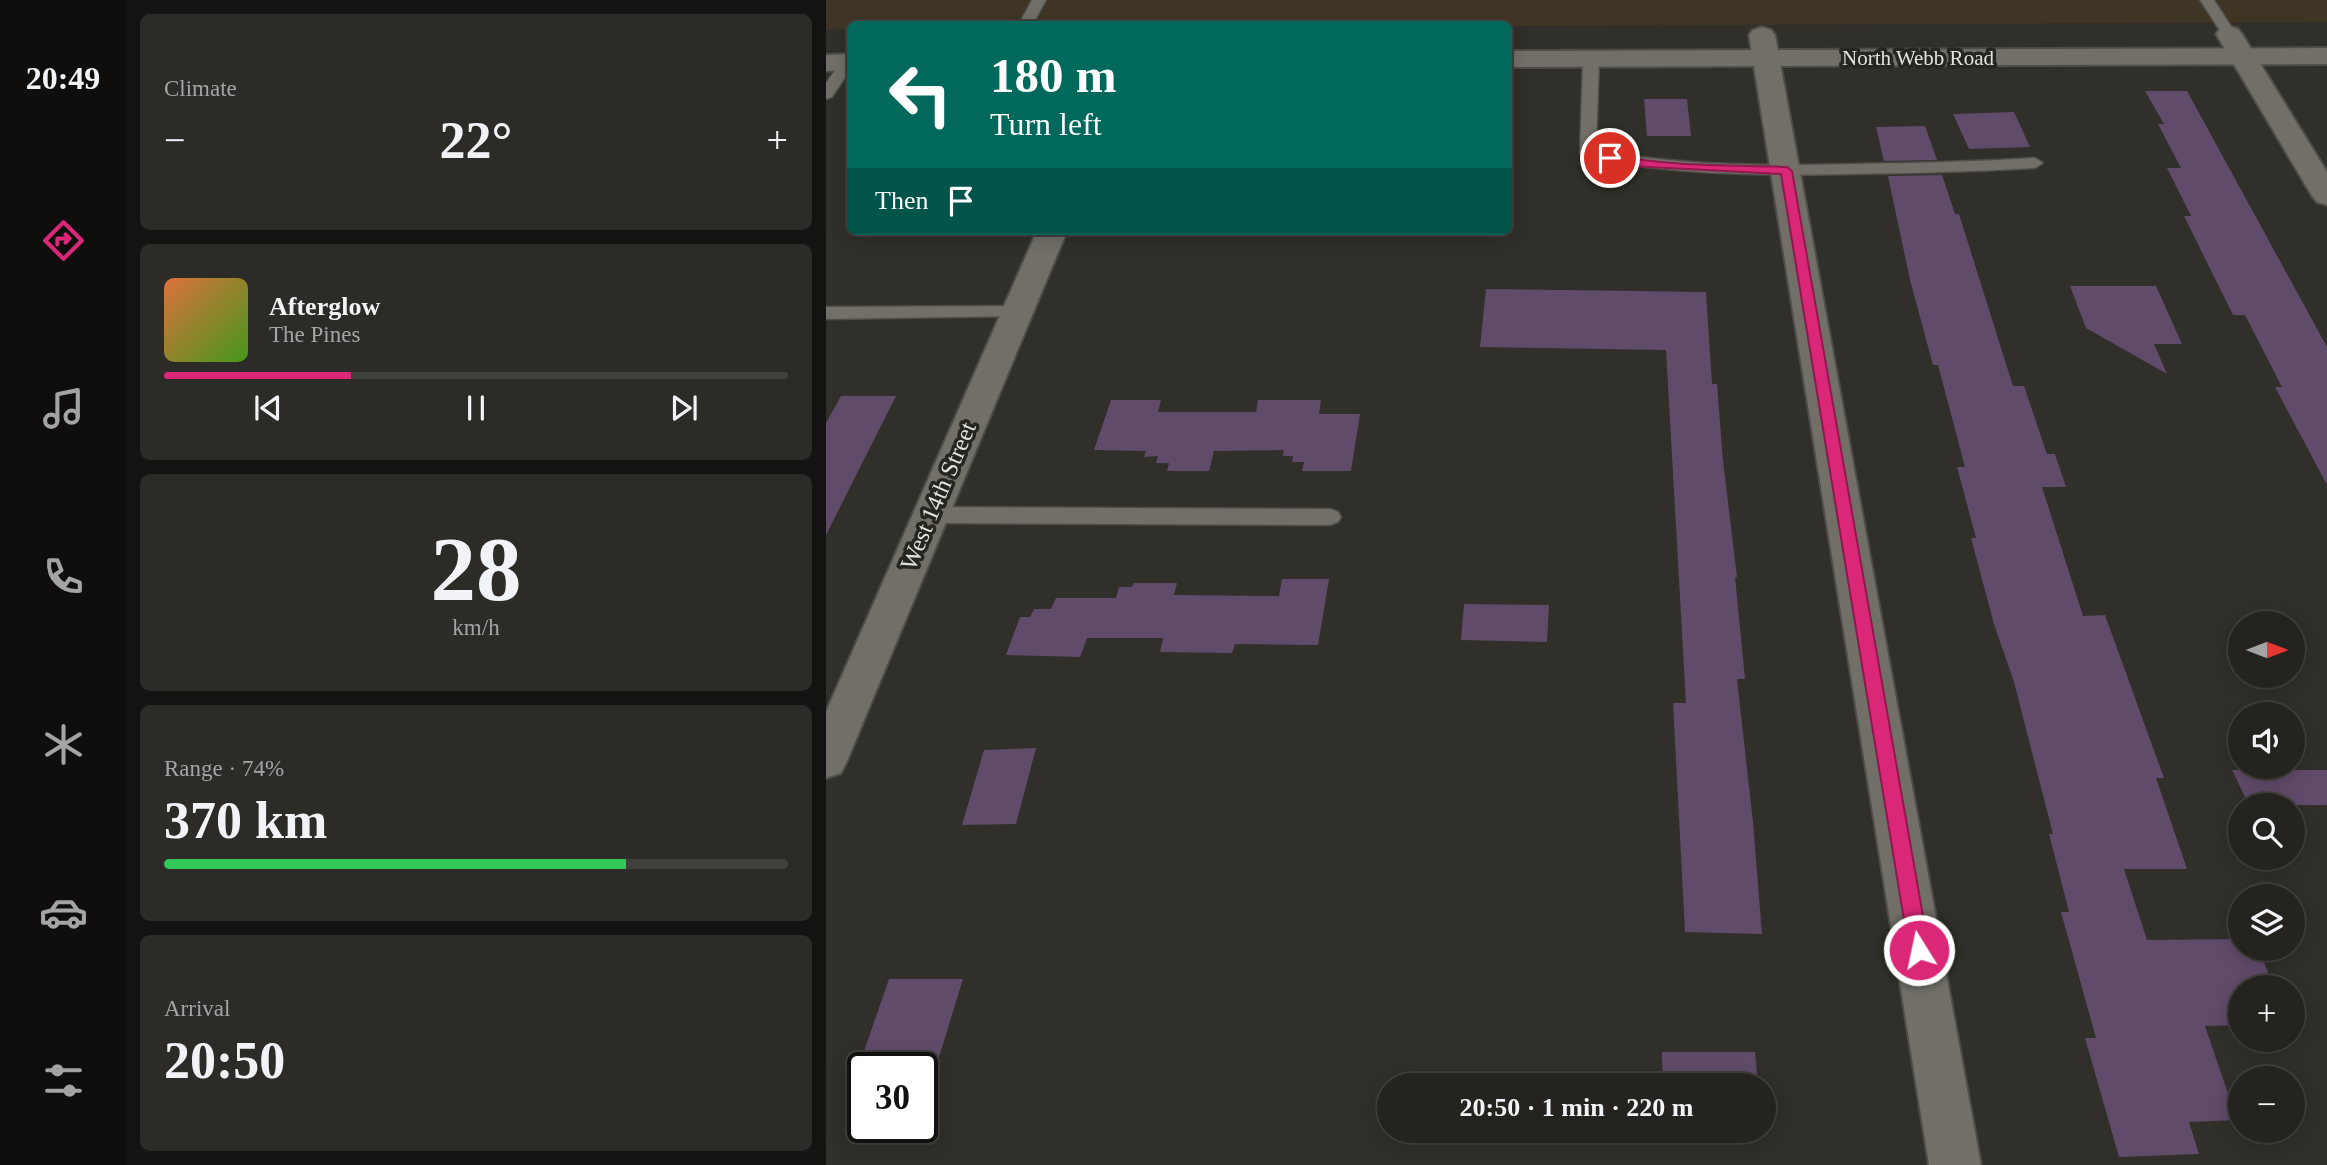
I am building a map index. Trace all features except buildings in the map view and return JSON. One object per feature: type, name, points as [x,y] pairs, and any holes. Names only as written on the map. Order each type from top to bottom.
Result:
[{"type":"street","name":"North Webb Road","points":[[2235,45],[2327,33]]},
{"type":"street","name":"North Webb Road","points":[[1512,36],[1764,47],[2235,45],[2327,56]]},
{"type":"street","points":[[2235,45],[2327,196]]},
{"type":"street","name":"North Webb Road","points":[[1512,59],[1591,59],[1764,47]]},
{"type":"street","points":[[1764,47],[1955,1165]]},
{"type":"street","name":"West 14th Street","points":[[826,761],[1050,235]]},
{"type":"lane","points":[[1028,21],[1039,0]]},
{"type":"lane","points":[[2207,0],[2235,45]]},
{"type":"lane","points":[[826,94],[843,53]]},
{"type":"lane","points":[[1591,59],[1588,153],[1631,162],[1787,171],[1981,167],[2035,163]]},
{"type":"lane","points":[[826,313],[1016,312]]},
{"type":"lane","points":[[930,514],[1330,517]]},
{"type":"shaded area","points":[[826,0],[2327,0],[2327,22],[1512,26],[1512,21],[847,21],[847,29],[826,29]]},
{"type":"route","points":[[1610,158],[1631,162],[1787,171],[1919,950]]}]
